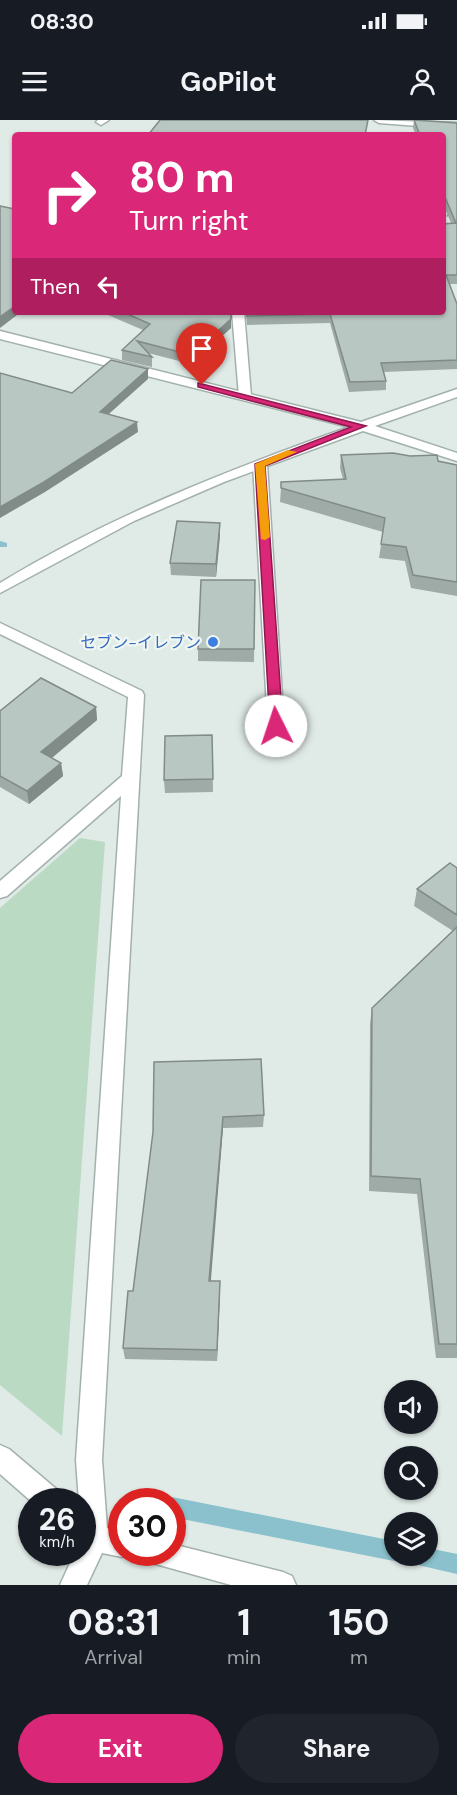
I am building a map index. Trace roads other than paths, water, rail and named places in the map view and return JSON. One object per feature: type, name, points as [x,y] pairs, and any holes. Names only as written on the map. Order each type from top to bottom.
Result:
[{"type":"street","points":[[380,120],[457,126]]},
{"type":"street","points":[[237,315],[245,396]]},
{"type":"street","points":[[0,335],[361,426],[457,457]]},
{"type":"street","points":[[0,589],[78,545],[174,498],[361,426],[415,410],[457,393]]},
{"type":"street","points":[[260,464],[276,726]]},
{"type":"street","points":[[0,628],[136,695],[129,780],[89,1488]]},
{"type":"street","points":[[0,891],[129,780]]},
{"type":"street","points":[[0,1458],[35,1488]]},
{"type":"street","points":[[186,1560],[283,1585]]},
{"type":"street","points":[[73,1585],[79,1566]]},
{"type":"waterway","points":[[186,1510],[384,1549]]},
{"type":"waterway","points":[[438,1560],[457,1564]]},
{"type":"place","name":"セブン-イレブン","points":[[213,642]]}]
